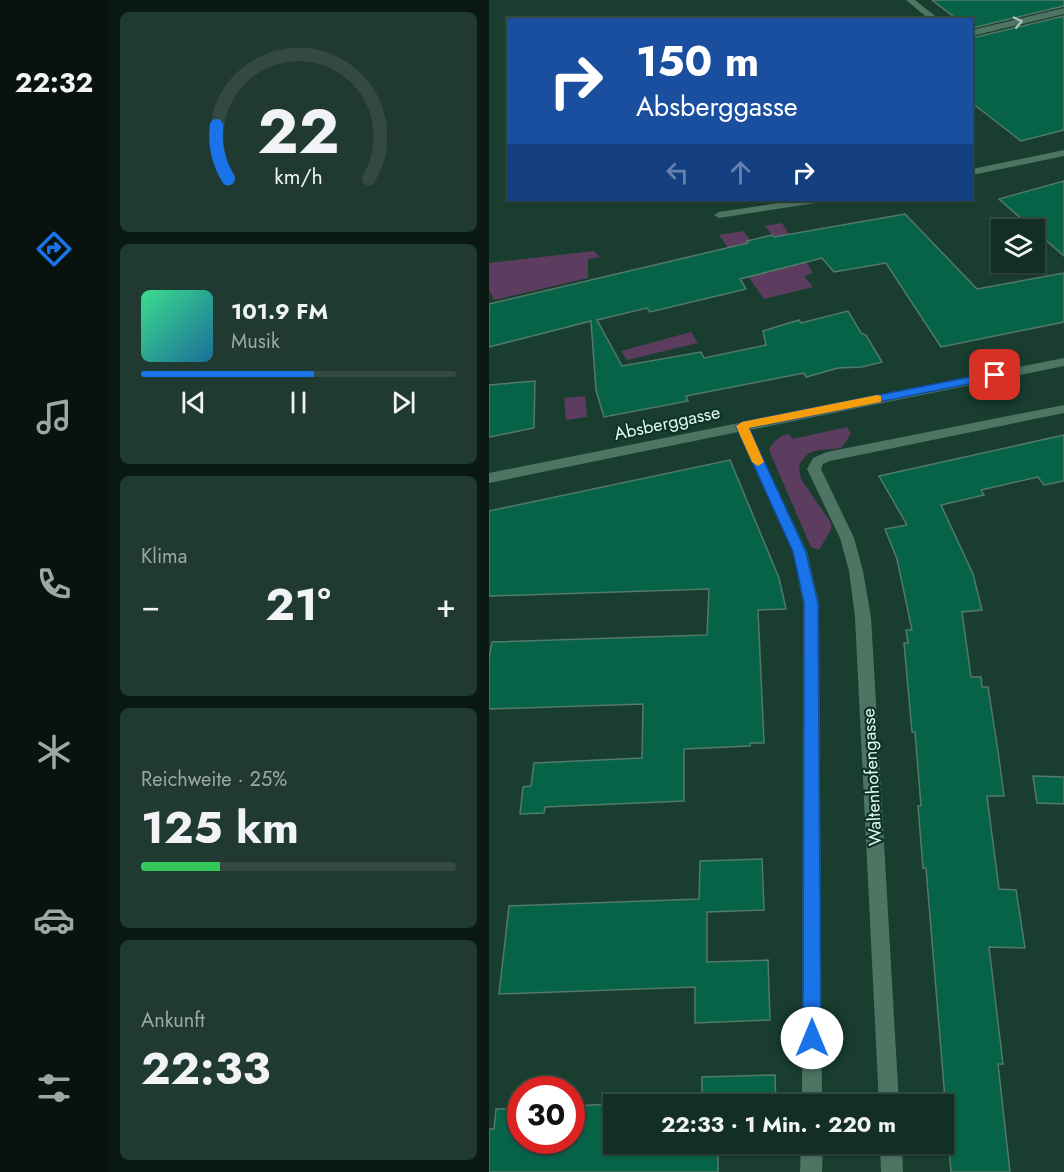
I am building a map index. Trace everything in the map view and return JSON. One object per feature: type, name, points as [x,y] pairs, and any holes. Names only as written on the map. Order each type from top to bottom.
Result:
[{"type":"street","points":[[910,0],[933,18]]},
{"type":"street","points":[[973,33],[1064,11]]},
{"type":"street","points":[[973,172],[1064,153]]},
{"type":"street","points":[[719,215],[810,201]]},
{"type":"street","name":"Absberggasse","points":[[489,478],[1064,362]]},
{"type":"street","name":"Waltenhofengasse","points":[[888,1094],[863,617],[857,571],[843,525],[814,469],[818,461],[827,457],[1064,408]]},
{"type":"street","points":[[742,426],[799,552],[811,603],[812,1094]]},
{"type":"street","points":[[812,1154],[812,1170]]},
{"type":"street","points":[[891,1154],[892,1172]]},
{"type":"shaded area","points":[[782,223],[813,273],[804,276],[813,287],[764,299],[719,235],[743,231],[750,240],[747,241],[770,271],[795,264],[765,226]]},
{"type":"shaded area","points":[[594,251],[600,257],[588,259],[588,278],[494,300],[489,289],[489,263]]},
{"type":"shaded area","points":[[691,332],[698,343],[627,360],[621,351]]},
{"type":"shaded area","points":[[585,396],[587,417],[566,420],[564,398]]},
{"type":"shaded area","points":[[847,427],[851,434],[841,448],[811,452],[799,466],[801,479],[831,523],[831,530],[819,550],[811,547],[769,450],[782,436],[789,434],[793,439]]},
{"type":"building","points":[[932,0],[1064,0],[1064,6],[973,28],[973,18],[955,18]]},
{"type":"building","points":[[1064,16],[1064,130],[1021,141],[973,104],[973,38]]},
{"type":"building","points":[[1064,181],[1064,256],[1045,239],[1045,219],[1022,219],[999,199]]},
{"type":"building","points":[[905,214],[977,289],[1064,273],[1064,322],[941,347],[886,263],[834,272],[822,258],[740,279],[746,289],[650,312],[647,308],[597,320],[622,366],[701,352],[704,358],[766,345],[763,331],[799,320],[801,323],[848,311],[882,362],[862,367],[838,368],[806,377],[804,373],[686,396],[688,401],[604,417],[596,390],[591,321],[489,347],[489,304],[748,243],[747,241],[772,235],[774,237]]},
{"type":"building","points":[[535,381],[534,428],[489,437],[489,385]]},
{"type":"building","points":[[1064,435],[1064,481],[1044,485],[1038,477],[981,490],[984,495],[941,505],[973,574],[982,610],[962,612],[971,677],[981,677],[982,687],[988,687],[998,751],[1004,796],[987,796],[999,889],[1016,890],[1025,948],[989,947],[1003,1064],[998,1064],[1010,1172],[951,1172],[950,1154],[954,1154],[954,1094],[945,1094],[926,868],[923,868],[915,732],[912,732],[904,643],[908,643],[906,630],[912,630],[897,559],[885,529],[907,525],[879,476]]},
{"type":"building","points":[[730,460],[779,578],[786,609],[758,610],[764,743],[750,743],[750,746],[684,749],[684,801],[545,807],[544,813],[520,814],[523,787],[531,786],[534,763],[642,758],[643,704],[489,709],[489,658],[492,642],[707,635],[709,589],[489,596],[489,511]]},
{"type":"building","points":[[1033,776],[1064,777],[1064,804],[1037,803]]},
{"type":"building","points":[[762,859],[764,910],[707,912],[707,962],[768,960],[770,1020],[695,1023],[695,987],[499,994],[509,906],[699,899],[700,861]]},
{"type":"building","points":[[775,1075],[776,1094],[702,1094],[702,1077]]},
{"type":"building","points":[[603,1104],[603,1154],[718,1154],[718,1172],[489,1172],[489,1129],[494,1129],[496,1109],[507,1109],[507,1154],[585,1154],[585,1105]]},
{"type":"slow traffic","points":[[758,462],[742,426],[877,399]]},
{"type":"route","points":[[812,1038],[811,603],[799,552],[742,426],[995,375]]}]
